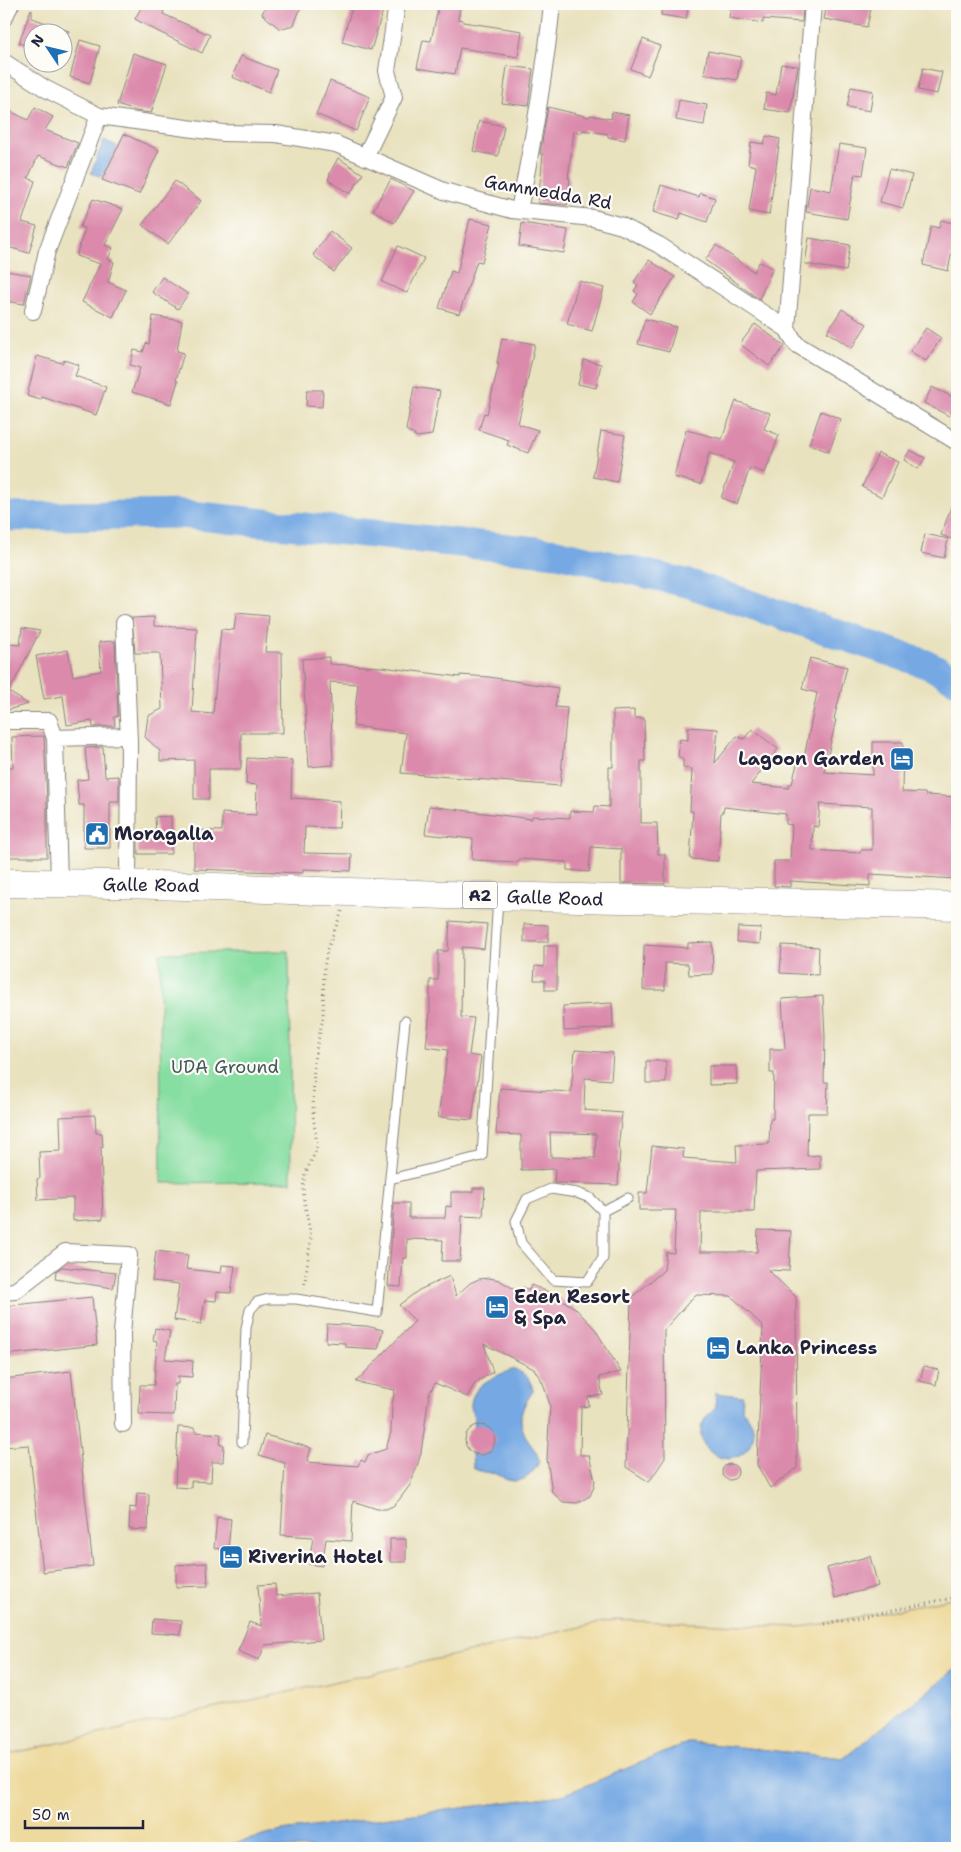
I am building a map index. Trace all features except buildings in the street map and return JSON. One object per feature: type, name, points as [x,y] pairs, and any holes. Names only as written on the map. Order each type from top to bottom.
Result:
[{"type":"highway","name":"Galle Road","points":[[4,883],[203,885],[349,892],[635,900],[957,906]]},
{"type":"street","points":[[4,18],[11,4]]},
{"type":"street","points":[[365,156],[394,96],[387,71],[397,4]]},
{"type":"street","points":[[519,210],[541,91],[552,4]]},
{"type":"street","points":[[787,329],[813,4]]},
{"type":"street","name":"Gammedda Rd","points":[[4,62],[46,89],[99,116],[222,133],[276,134],[336,144],[444,191],[519,210],[594,218],[622,226],[659,245],[787,329],[796,344],[957,442]]},
{"type":"street","points":[[33,311],[47,252],[99,116]]},
{"type":"street","points":[[124,623],[128,736],[128,884]]},
{"type":"street","points":[[4,721],[49,721],[55,738],[59,883]]},
{"type":"street","points":[[55,738],[128,736]]},
{"type":"street","points":[[4,1292],[15,1291],[65,1252],[129,1255],[122,1333],[123,1424]]},
{"type":"lane","points":[[390,1179],[482,1156],[498,896]]},
{"type":"lane","points":[[242,1442],[246,1328],[250,1310],[257,1302],[268,1299],[296,1299],[377,1312],[405,1021]]},
{"type":"lane","points":[[551,1189],[577,1193],[590,1198],[603,1211],[603,1258],[586,1282],[553,1280],[521,1243],[516,1221],[527,1199],[551,1189]]},
{"type":"lane","points":[[603,1211],[628,1198]]},
{"type":"path","points":[[296,1299],[302,1294],[306,1285],[311,1237],[303,1187],[305,1174],[317,1145],[312,1115],[314,1069],[323,1018],[324,969],[327,950],[349,892]]},
{"type":"path","points":[[822,1624],[957,1597]]},
{"type":"green space","name":"UDA Ground","points":[[289,951],[291,1182],[161,1183],[160,953]]},
{"type":"sand","points":[[957,1597],[957,1668],[844,1758],[690,1742],[564,1795],[282,1831],[217,1848],[4,1848],[4,1755],[613,1620],[799,1627],[823,1624]]},
{"type":"water","points":[[104,140],[117,146],[102,177],[91,173]]},
{"type":"water","points":[[515,1369],[522,1373],[531,1383],[533,1391],[525,1404],[521,1422],[525,1435],[537,1453],[539,1462],[530,1474],[518,1481],[507,1480],[497,1474],[482,1472],[473,1468],[472,1453],[480,1455],[487,1452],[493,1442],[493,1435],[490,1430],[484,1426],[475,1426],[471,1406],[475,1392],[486,1382]]},
{"type":"water","points":[[715,1393],[743,1396],[742,1410],[750,1420],[753,1428],[752,1441],[743,1453],[732,1458],[721,1458],[711,1452],[703,1443],[701,1432],[704,1420],[716,1408]]},
{"type":"water","points":[[957,1668],[957,1848],[217,1848],[282,1831],[563,1795],[690,1742],[844,1758]]},
{"type":"waterway","points":[[4,517],[180,514],[557,553],[690,584],[929,665],[957,680]]},
{"type":"place","name":"Lagoon Garden","points":[[902,759]]},
{"type":"place","name":"Moragalla","points":[[97,834]]},
{"type":"place","name":"Eden Resort & Spa","points":[[497,1307]]},
{"type":"place","name":"Lanka Princess","points":[[718,1348]]},
{"type":"place","name":"Riverina Hotel","points":[[231,1557]]}]
